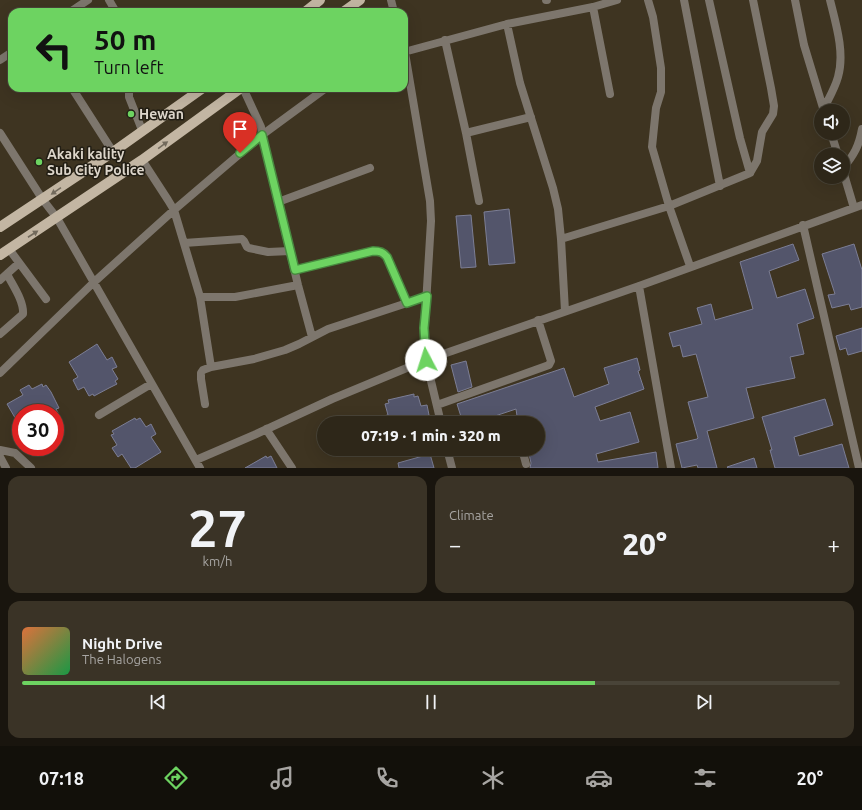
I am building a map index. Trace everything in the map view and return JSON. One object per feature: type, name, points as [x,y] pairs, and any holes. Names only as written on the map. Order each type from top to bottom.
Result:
[{"type":"main road","points":[[310,8],[320,0]]},
{"type":"main road","points":[[349,8],[360,0]]},
{"type":"main road","points":[[0,227],[113,152],[197,92]]},
{"type":"main road","points":[[0,256],[142,160],[236,92]]},
{"type":"street","points":[[76,8],[88,0]]},
{"type":"street","points":[[408,49],[507,24],[594,7],[617,0]]},
{"type":"street","points":[[648,0],[653,17],[660,68],[661,92],[656,108],[652,147],[669,206],[690,266]]},
{"type":"street","points":[[684,0],[720,186]]},
{"type":"street","points":[[709,0],[740,138],[750,173]]},
{"type":"street","points":[[561,239],[669,206],[750,173],[757,160],[762,132],[773,114],[774,106],[772,88],[753,0]]},
{"type":"street","points":[[795,0],[804,45],[822,104]]},
{"type":"street","points":[[827,104],[838,77],[840,60],[837,29],[830,0]]},
{"type":"street","points":[[594,7],[610,94]]},
{"type":"street","points":[[507,24],[520,83],[553,188],[558,209],[565,311]]},
{"type":"street","points":[[444,40],[466,133],[479,201]]},
{"type":"street","points":[[408,73],[431,206],[424,328],[426,360],[439,416]]},
{"type":"street","points":[[75,92],[113,152]]},
{"type":"street","points":[[129,92],[129,96],[142,130]]},
{"type":"street","points":[[244,92],[262,127],[262,135],[298,286],[312,337]]},
{"type":"street","points":[[0,373],[93,284],[174,210],[262,135],[321,92]]},
{"type":"street","points":[[466,133],[531,117]]},
{"type":"street","points":[[850,160],[859,145],[862,129]]},
{"type":"street","points":[[0,133],[42,200],[57,218],[93,284],[200,468]]},
{"type":"street","points":[[142,160],[174,210],[200,297],[211,367]]},
{"type":"street","points":[[278,202],[370,168]]},
{"type":"street","points":[[196,460],[266,430],[338,396],[426,360],[639,286],[690,266],[858,206],[849,184]]},
{"type":"street","points":[[803,225],[859,468]]},
{"type":"street","points":[[184,243],[240,239],[244,241],[246,246],[249,248],[265,252],[290,251]]},
{"type":"street","points":[[9,249],[46,299]]},
{"type":"street","points":[[295,270],[373,251],[379,251],[384,253],[387,257],[407,303]]},
{"type":"street","points":[[0,280],[19,263]]},
{"type":"street","points":[[0,334],[23,314],[24,308],[7,274]]},
{"type":"street","points":[[200,297],[235,297],[298,286]]},
{"type":"street","points":[[639,286],[671,468]]},
{"type":"street","points":[[205,404],[201,373],[203,370],[211,367],[254,359],[285,350],[328,329],[427,296]]},
{"type":"street","points":[[437,405],[549,365],[551,361],[550,356],[538,320]]},
{"type":"street","points":[[99,415],[151,384]]},
{"type":"street","points":[[266,430],[292,468]]},
{"type":"street","points":[[0,450],[15,453],[31,468]]},
{"type":"street","points":[[449,456],[452,468]]},
{"type":"street","points":[[524,456],[526,464]]},
{"type":"street","points":[[0,457],[6,468]]},
{"type":"building","points":[[509,209],[515,263],[489,265],[484,212]]},
{"type":"building","points":[[471,215],[476,267],[461,268],[456,216]]},
{"type":"building","points":[[793,244],[799,260],[769,271],[777,298],[805,289],[814,318],[797,324],[804,354],[790,357],[795,378],[746,388],[754,418],[707,431],[717,468],[698,468],[697,465],[682,468],[676,444],[698,438],[688,402],[708,397],[696,354],[683,357],[680,345],[673,347],[669,333],[702,324],[697,308],[711,304],[715,320],[753,309],[740,262]]},
{"type":"building","points":[[854,244],[862,270],[862,307],[851,310],[849,304],[832,308],[828,295],[835,294],[822,254]]},
{"type":"building","points":[[862,328],[862,351],[848,355],[846,348],[840,350],[836,336]]},
{"type":"building","points":[[97,344],[107,360],[112,357],[117,367],[112,369],[118,379],[115,381],[117,384],[94,396],[93,394],[89,396],[84,387],[78,390],[73,380],[78,377],[69,362]]},
{"type":"building","points":[[637,358],[640,370],[638,371],[644,389],[595,407],[600,421],[630,412],[639,442],[596,454],[598,462],[656,452],[658,468],[530,468],[531,463],[530,456],[545,456],[545,416],[517,416],[516,409],[495,416],[461,416],[457,404],[564,368],[574,397],[609,384],[604,368]]},
{"type":"building","points":[[466,361],[472,387],[458,392],[451,365]]},
{"type":"building","points":[[42,384],[43,387],[46,385],[57,404],[12,404],[12,413],[7,404],[23,395],[20,390],[29,385],[32,389]]},
{"type":"building","points":[[414,394],[414,397],[418,396],[421,406],[427,405],[429,415],[383,416],[388,415],[385,404],[389,403],[388,400]]},
{"type":"building","points":[[825,399],[833,425],[794,437],[799,456],[842,444],[849,468],[775,468],[770,450],[772,450],[762,417]]},
{"type":"building","points":[[135,418],[136,420],[140,418],[146,427],[151,424],[156,434],[151,437],[161,452],[135,468],[131,468],[122,454],[118,457],[112,448],[117,445],[111,435],[114,434],[112,431]]},
{"type":"building","points":[[266,456],[267,458],[271,456],[277,468],[245,468]]},
{"type":"building","points":[[423,456],[431,456],[434,468],[399,468],[398,463]]},
{"type":"building","points":[[754,458],[757,468],[727,467]]},
{"type":"place","name":"Hewan","points":[[131,114]]},
{"type":"place","name":"Akaki kality Sub City Police","points":[[39,162]]},
{"type":"route","points":[[240,153],[262,135],[295,270],[373,251],[379,251],[384,253],[387,257],[407,303],[427,296],[424,328],[426,360]]}]
